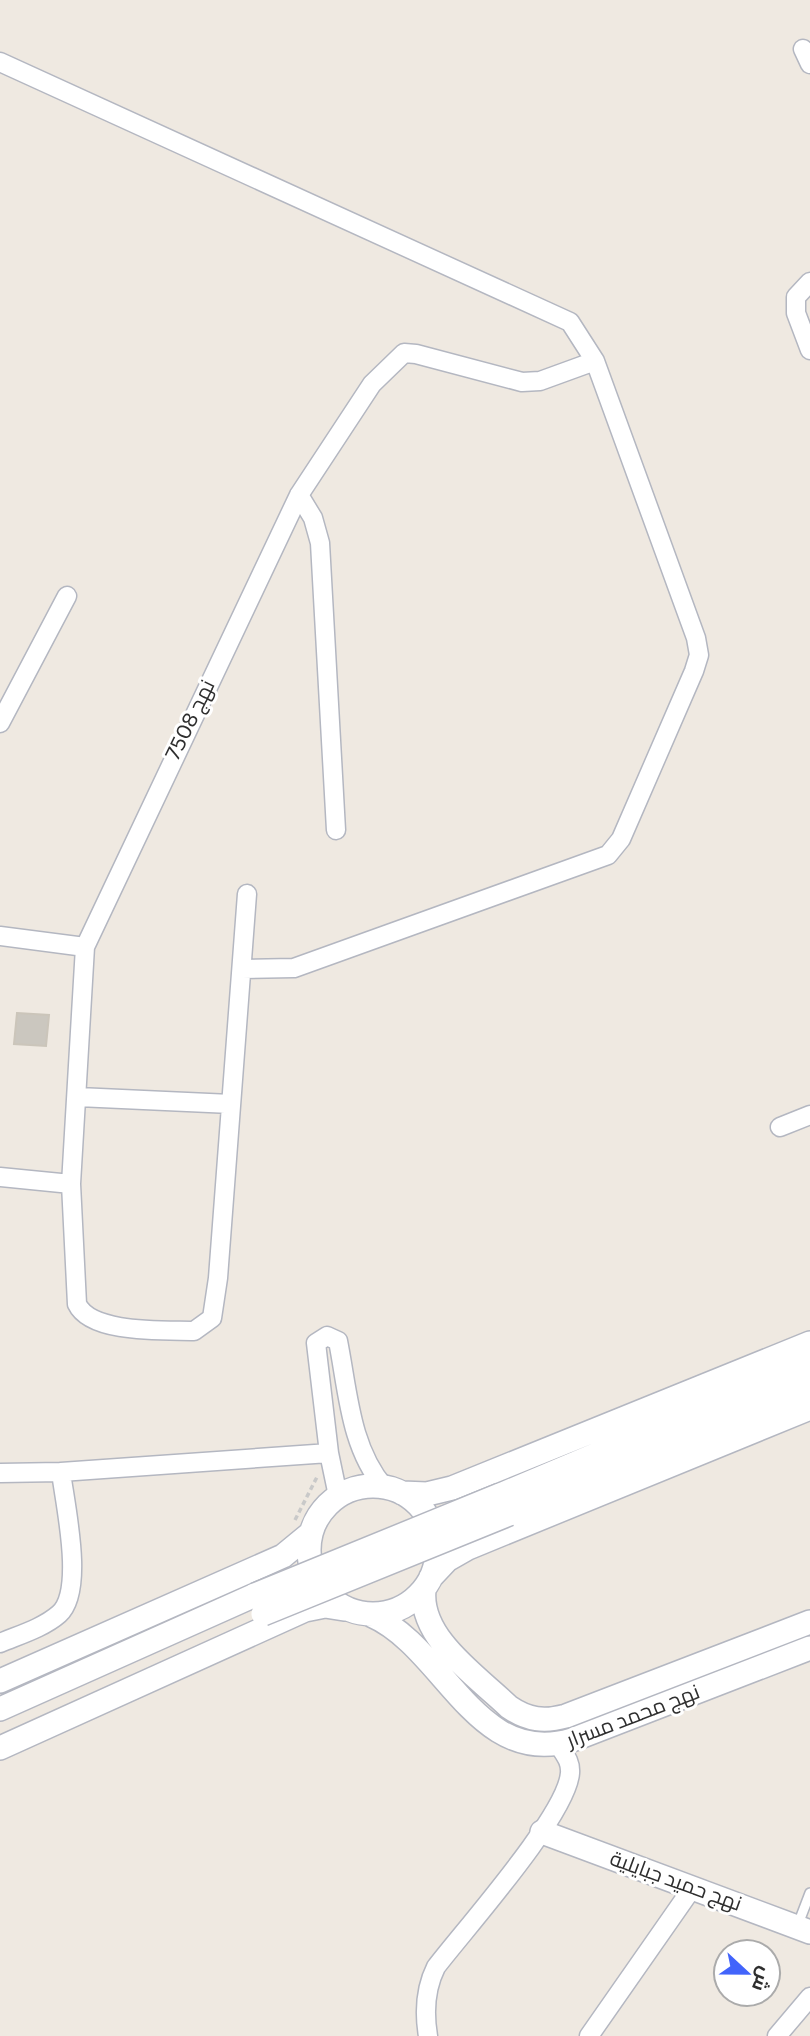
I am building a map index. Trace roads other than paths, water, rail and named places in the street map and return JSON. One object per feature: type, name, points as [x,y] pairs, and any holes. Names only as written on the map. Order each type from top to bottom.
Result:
[{"type":"street","points":[[0,62],[570,322],[595,361],[696,638],[699,655],[621,839],[608,855],[294,968],[242,969]]},
{"type":"street","points":[[810,282],[796,297],[796,313],[810,350]]},
{"type":"street","name":"نهج 7508","points":[[85,947],[299,495],[372,384],[404,353],[522,382],[540,381],[595,361]]},
{"type":"street","points":[[299,495],[313,518],[320,543],[337,830]]},
{"type":"street","points":[[0,723],[67,596]]},
{"type":"street","points":[[0,936],[85,947],[71,1184],[75,1285],[82,1315],[116,1326],[194,1331],[212,1318],[216,1303],[247,894]]},
{"type":"street","points":[[78,1097],[232,1104]]},
{"type":"street","points":[[780,1127],[810,1115]]},
{"type":"street","points":[[0,1177],[71,1184]]},
{"type":"street","points":[[338,1496],[329,1453],[316,1343],[327,1336],[338,1341],[356,1438],[366,1461],[393,1490],[419,1505],[431,1524],[437,1555],[428,1583]]},
{"type":"street","points":[[345,1609],[326,1596],[314,1577],[308,1555],[311,1532],[321,1512],[338,1496],[360,1487],[427,1494],[452,1488],[810,1343]]},
{"type":"street","points":[[505,1504],[810,1364]]},
{"type":"street","points":[[0,1709],[505,1504],[810,1387]]},
{"type":"street","points":[[0,1748],[305,1610],[325,1606],[371,1615],[406,1606],[447,1560],[468,1548],[810,1408]]},
{"type":"street","points":[[0,1473],[61,1472],[329,1453]]},
{"type":"street","points":[[0,1643],[44,1624],[59,1614],[71,1597],[72,1568],[61,1472]]},
{"type":"street","points":[[0,1681],[284,1556],[311,1532]]},
{"type":"street","name":"نهج محمد مسرار","points":[[428,1583],[426,1617],[440,1640],[509,1707],[519,1714],[542,1720],[566,1716],[810,1622]]},
{"type":"street","points":[[0,1732],[259,1605]]},
{"type":"street","name":"نهج محمد مسرار","points":[[371,1615],[401,1634],[502,1735],[530,1745],[558,1744],[810,1648]]},
{"type":"street","points":[[428,2036],[426,2001],[429,1981],[436,1967],[542,1832],[570,1775],[569,1761],[558,1744]]},
{"type":"street","name":"نهج حميد جبايلية","points":[[542,1832],[803,1929]]},
{"type":"street","points":[[589,2036],[693,1887]]},
{"type":"street","points":[[777,2036],[810,1997]]},
{"type":"lane","points":[[803,1929],[810,1893]]}]
